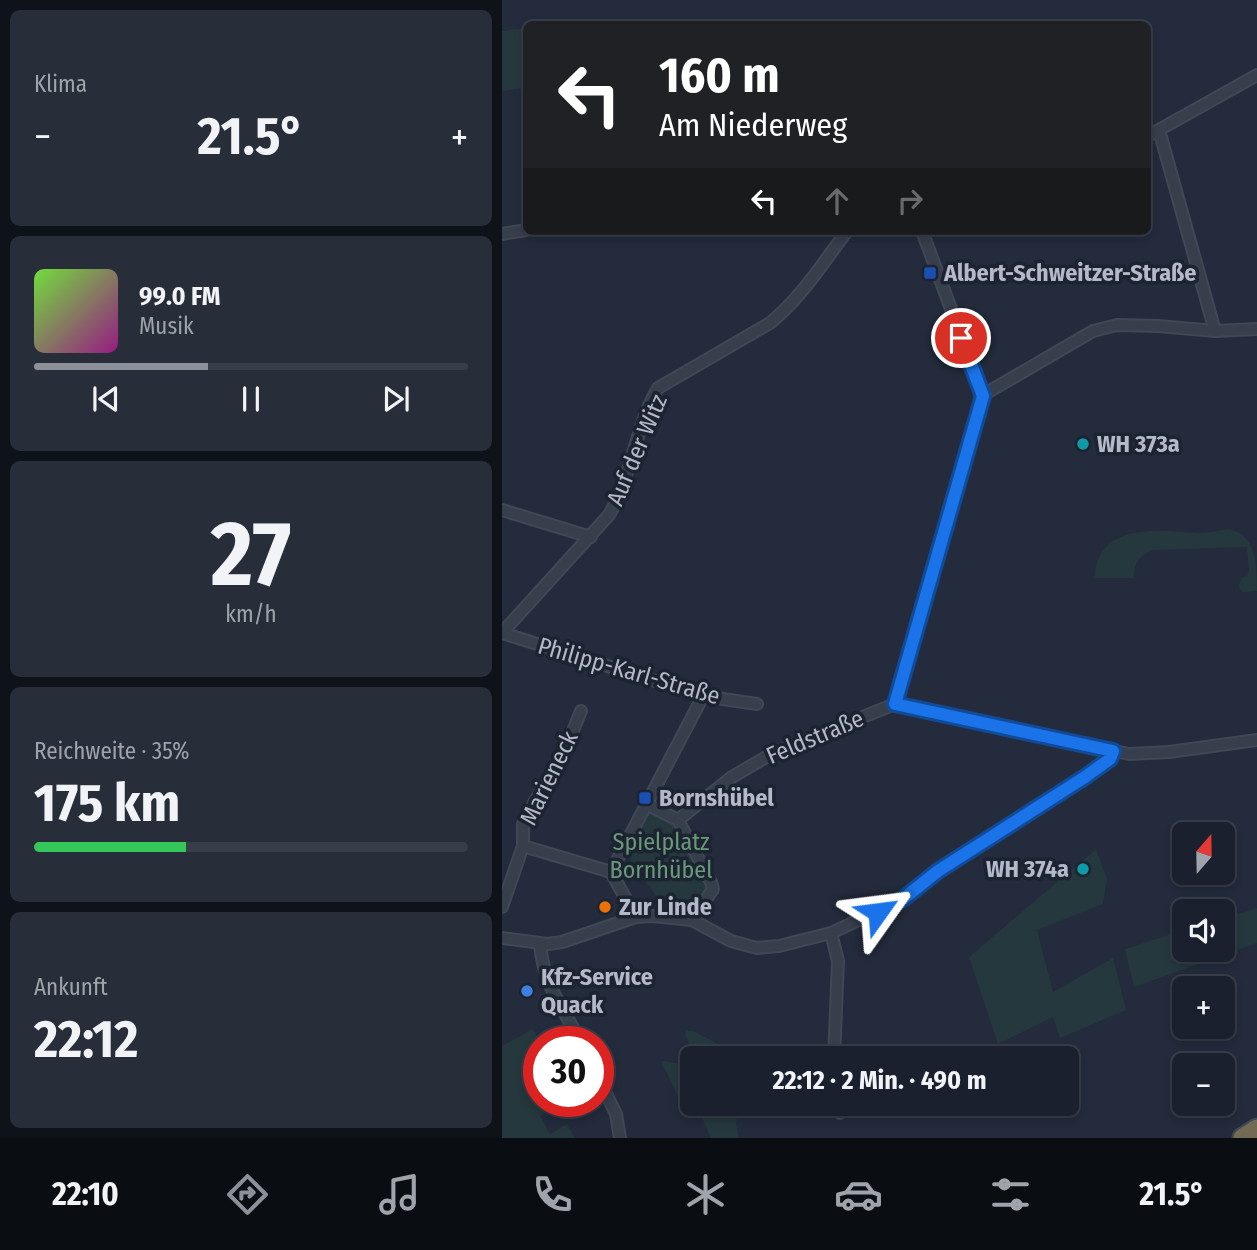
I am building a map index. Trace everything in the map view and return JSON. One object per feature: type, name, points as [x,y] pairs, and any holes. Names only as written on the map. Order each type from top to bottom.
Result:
[{"type":"highway","points":[[1243,1138],[1257,1129]]},
{"type":"street","points":[[1151,134],[1257,75]]},
{"type":"street","points":[[1159,130],[1215,331]]},
{"type":"street","points":[[502,234],[523,230]]},
{"type":"street","name":"Auf der Witz","points":[[502,633],[609,515],[658,388],[780,315],[800,294],[844,235]]},
{"type":"street","points":[[923,235],[983,396],[1093,331],[1117,325],[1215,331],[1257,329]]},
{"type":"street","name":"Feldstraße","points":[[678,820],[732,777],[773,753],[895,704],[983,396]]},
{"type":"street","points":[[502,510],[591,537]]},
{"type":"street","name":"Philipp-Karl-Straße","points":[[502,633],[703,696],[757,704]]},
{"type":"street","points":[[636,917],[610,872],[703,696]]},
{"type":"street","points":[[895,704],[1129,754],[1169,752],[1257,740]]},
{"type":"street","name":"Marieneck","points":[[502,907],[522,846],[523,824],[562,758],[581,711]]},
{"type":"street","points":[[502,938],[539,944],[563,942],[636,917],[664,916],[692,920],[731,941],[758,948],[779,946],[831,933],[903,899],[938,871],[1085,777],[1110,759],[1113,751]]},
{"type":"street","points":[[646,804],[678,820],[713,890],[692,920]]},
{"type":"street","name":"Marieneck","points":[[522,846],[610,872]]},
{"type":"street","points":[[831,933],[838,961],[835,1046]]},
{"type":"street","points":[[539,944],[548,984],[572,1026]]},
{"type":"street","points":[[614,1110],[620,1138]]},
{"type":"green space","points":[[523,28],[523,88],[502,91],[502,31]]},
{"type":"green space","points":[[1229,529],[1245,538],[1254,553],[1257,591],[1243,592],[1239,587],[1242,578],[1247,576],[1249,571],[1247,547],[1154,550],[1139,560],[1134,578],[1095,578],[1098,560],[1105,548],[1117,539],[1147,531],[1199,533]]},
{"type":"green space","name":"Spielplatz Bornhübel","points":[[648,809],[675,822],[710,889],[691,915],[668,912],[626,854]]},
{"type":"green space","points":[[1096,849],[1107,879],[1103,904],[1037,930],[1053,992],[1113,958],[1126,1010],[1060,1038],[1053,1017],[998,1044],[969,957]]},
{"type":"green space","points":[[1257,908],[1257,943],[1235,951],[1235,915]]},
{"type":"green space","points":[[1172,934],[1172,962],[1204,962],[1134,987],[1125,949]]},
{"type":"green space","points":[[687,1031],[693,1031],[722,1046],[690,1046],[685,1035]]},
{"type":"green space","points":[[523,1034],[523,1117],[541,1117],[550,1134],[567,1124],[575,1138],[502,1138],[502,1046]]},
{"type":"green space","points":[[661,1061],[680,1064],[680,1095],[678,1096]]},
{"type":"green space","points":[[701,1116],[737,1116],[739,1138],[711,1138]]},
{"type":"place","name":"Albert-Schweitzer-Straße","points":[[930,273]]},
{"type":"place","name":"WH 373a","points":[[1083,444]]},
{"type":"place","name":"Bornshübel","points":[[645,798]]},
{"type":"place","name":"WH 374a","points":[[1083,869]]},
{"type":"place","name":"Zur Linde","points":[[605,907]]},
{"type":"place","name":"Kfz-Service Quack","points":[[527,991]]},
{"type":"route","points":[[878,912],[903,899],[938,871],[1085,777],[1110,759],[1113,751],[895,704],[983,396],[961,338]]}]
